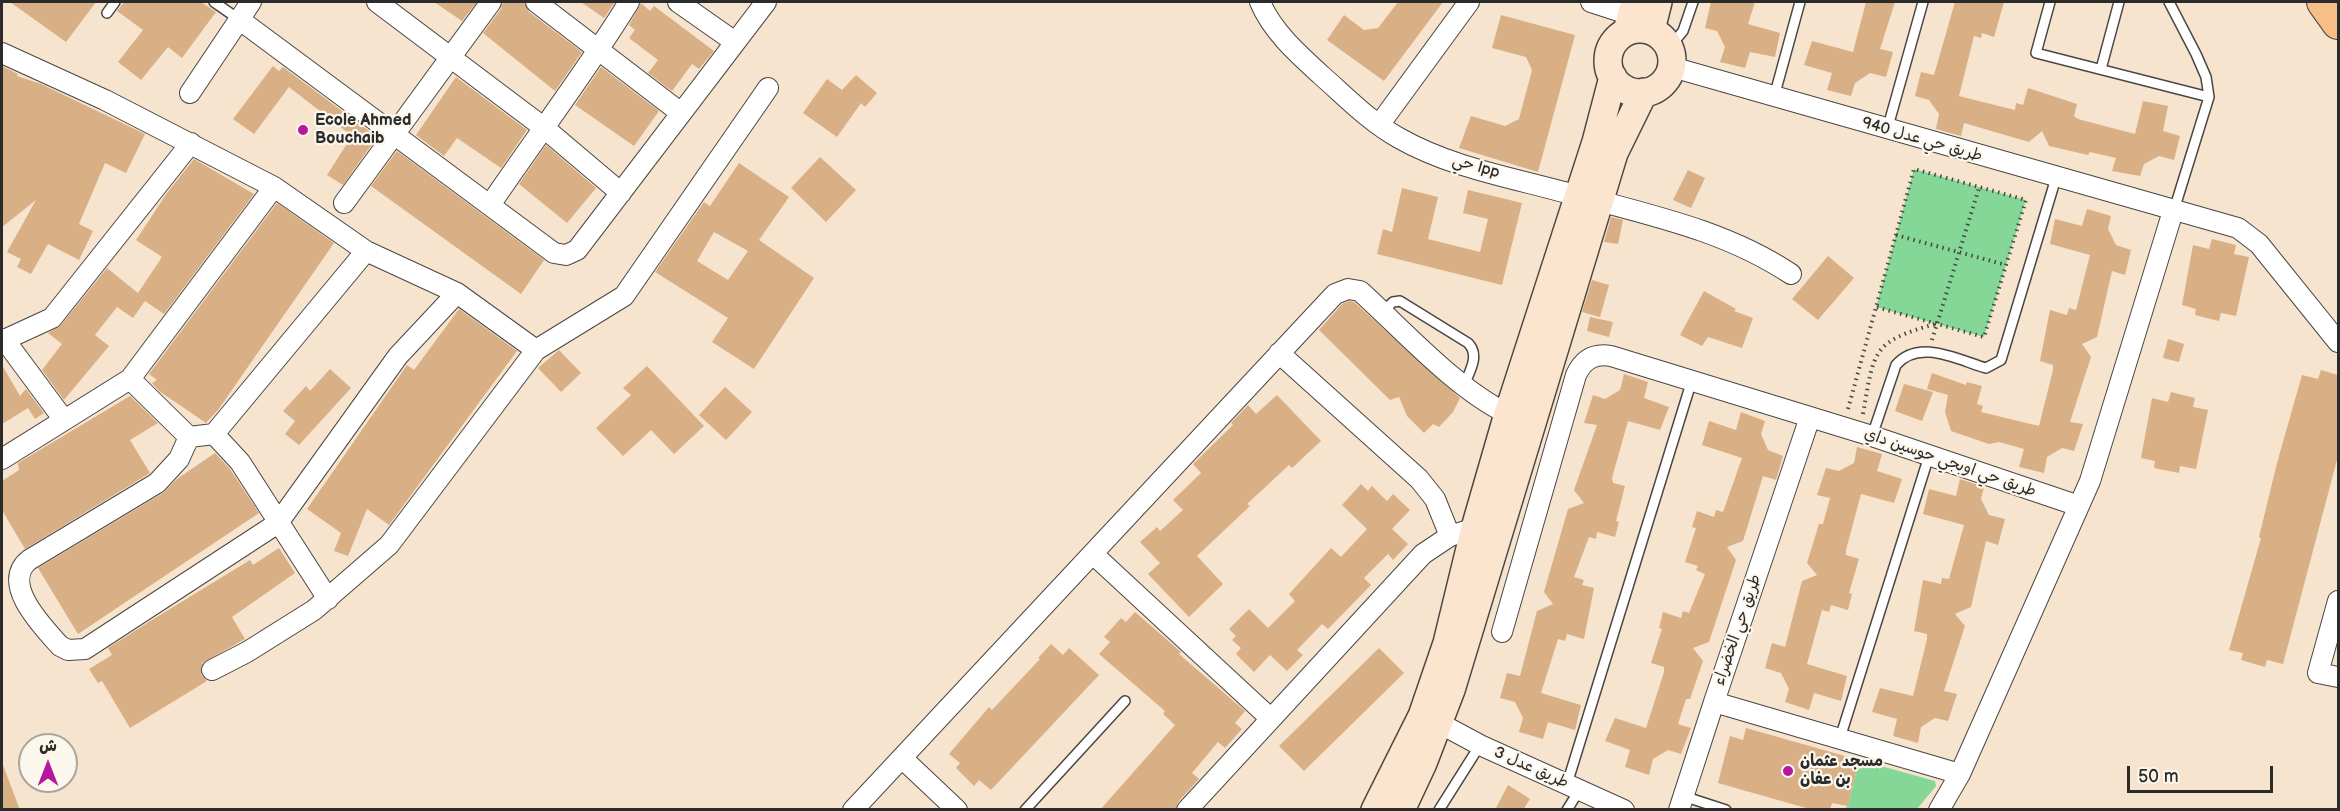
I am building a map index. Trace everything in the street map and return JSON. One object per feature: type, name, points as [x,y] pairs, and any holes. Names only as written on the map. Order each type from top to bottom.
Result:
[{"type":"highway","points":[[2323,2],[2338,23]]},
{"type":"main road","points":[[1612,77],[1626,90],[1644,92],[1662,84],[1648,32],[1658,2]]},
{"type":"main road","points":[[1401,810],[1439,723],[1588,198],[1612,77],[1608,56],[1618,37],[1648,32]]},
{"type":"main road","points":[[1375,810],[1406,751],[1435,680],[1508,414],[1588,198],[1614,153],[1644,92]]},
{"type":"street","points":[[190,93],[251,2]]},
{"type":"street","points":[[377,2],[543,127],[621,193]]},
{"type":"street","points":[[344,203],[396,136],[491,2]]},
{"type":"street","points":[[536,2],[681,114]]},
{"type":"street","points":[[490,205],[599,50],[629,2]]},
{"type":"street","points":[[678,2],[735,42]]},
{"type":"street","points":[[240,20],[555,253],[566,255],[578,250],[766,2]]},
{"type":"street","name":"حي lpp","points":[[1260,2],[1264,12],[1293,50],[1379,125],[1408,143],[1441,157],[1716,234],[1759,254],[1791,274]]},
{"type":"street","points":[[1379,125],[1469,2]]},
{"type":"street","points":[[1591,2],[1648,32]]},
{"type":"street","name":"طريق حي عدل 940","points":[[1648,32],[1774,98],[2173,210]]},
{"type":"street","points":[[2,53],[105,100],[274,188],[366,251],[456,293],[536,350]]},
{"type":"street","points":[[212,670],[282,632],[328,599],[389,545],[536,350],[624,296],[768,88]]},
{"type":"street","points":[[64,420],[3,340],[52,318],[191,143]]},
{"type":"street","points":[[2,459],[130,379],[274,188]]},
{"type":"street","points":[[1939,810],[1960,774],[2090,480],[2173,210],[2238,228],[2259,244],[2338,342]]},
{"type":"street","points":[[189,437],[214,434],[366,251]]},
{"type":"street","points":[[853,810],[1341,290],[1360,291],[1464,385],[1485,402],[1508,414]]},
{"type":"street","points":[[189,437],[179,459],[157,483],[29,560],[18,571],[15,586],[18,593],[60,646],[68,650],[85,649],[278,523],[398,356],[456,293]]},
{"type":"street","points":[[1280,353],[1419,478],[1442,511],[1450,536]]},
{"type":"street","name":"طريق حي اوبجي حوسين داي","points":[[1502,632],[1579,369],[1589,358],[1604,355],[1692,380],[1872,436],[2079,506]]},
{"type":"street","points":[[130,379],[189,437]]},
{"type":"street","name":"طريق حي الخضراء","points":[[1810,417],[1714,702],[1960,774]]},
{"type":"street","points":[[214,434],[240,462],[328,599]]},
{"type":"street","points":[[1187,810],[1416,561],[1450,536],[1475,528]]},
{"type":"street","points":[[1093,554],[1270,718]]},
{"type":"street","points":[[2338,601],[2334,641],[2318,673],[2338,677]]},
{"type":"street","points":[[1681,803],[1714,702]]},
{"type":"street","name":"طريق عدل 3","points":[[1439,723],[1480,745],[1624,810]]},
{"type":"street","points":[[903,759],[957,810]]},
{"type":"lane","points":[[107,13],[115,2]]},
{"type":"lane","points":[[214,2],[240,20]]},
{"type":"lane","points":[[1648,32],[1683,31],[1693,2]]},
{"type":"lane","points":[[1774,98],[1800,2]]},
{"type":"lane","points":[[1887,130],[1923,2]]},
{"type":"lane","points":[[2050,2],[2036,53],[2209,97]]},
{"type":"lane","points":[[2101,69],[2119,2]]},
{"type":"lane","points":[[2169,2],[2206,77],[2209,97],[2173,210]]},
{"type":"lane","points":[[1872,436],[1896,365],[1904,356],[1913,351],[1929,351],[1986,368],[2001,360],[2056,178]]},
{"type":"lane","points":[[1383,311],[1393,302],[1400,301],[1468,343],[1474,357],[1464,385]]},
{"type":"lane","points":[[1567,810],[1692,380]]},
{"type":"lane","points":[[1840,738],[1929,456]]},
{"type":"lane","points":[[1026,810],[1125,702]]},
{"type":"lane","points":[[1439,810],[1480,745]]},
{"type":"lane","points":[[1681,803],[1726,810]]},
{"type":"path","points":[[1843,427],[1876,307],[1896,235],[1914,169],[2026,200],[1984,337],[1876,307]]},
{"type":"path","points":[[1932,341],[1979,188]]},
{"type":"path","points":[[1896,235],[2006,265]]},
{"type":"green space","points":[[1914,169],[2026,200],[1984,337],[1876,307]]},
{"type":"green space","points":[[1859,760],[1935,781],[1936,786],[1917,809],[1842,810],[1848,806]]},
{"type":"building","points":[[10,2],[96,2],[66,42]]},
{"type":"building","points":[[124,2],[201,2],[216,12],[182,58],[168,47],[141,80],[118,62],[143,30],[117,11]]},
{"type":"building","points":[[434,2],[477,2],[462,21]]},
{"type":"building","points":[[503,2],[524,2],[529,12],[582,52],[555,91],[483,33],[501,9]]},
{"type":"building","points":[[581,2],[615,2],[604,18]]},
{"type":"building","points":[[1398,2],[1443,2],[1384,81],[1327,40],[1344,15],[1364,30],[1378,28]]},
{"type":"building","points":[[1711,2],[1755,2],[1748,24],[1780,33],[1775,57],[1750,52],[1745,68],[1720,62],[1725,47],[1717,31],[1705,28]]},
{"type":"building","points":[[1866,2],[1895,2],[1880,49],[1893,52],[1886,77],[1870,73],[1855,83],[1851,96],[1827,90],[1832,73],[1804,65],[1812,41],[1853,52]]},
{"type":"building","points":[[1955,2],[2004,2],[1994,37],[1982,33],[1981,38],[1974,36],[1959,96],[2015,110],[2016,103],[2023,105],[2028,88],[2077,104],[2074,116],[2078,119],[2135,134],[2143,101],[2168,106],[2163,131],[2180,136],[2174,160],[2159,156],[2144,164],[2140,176],[2112,171],[2116,158],[2090,152],[2088,155],[2049,146],[2042,131],[2029,142],[1964,123],[1961,136],[1936,129],[1939,114],[1929,100],[1915,96],[1921,72],[1934,75]]},
{"type":"building","points":[[641,3],[650,11],[654,6],[714,51],[699,69],[692,64],[672,91],[648,73],[658,60],[629,38],[635,30],[629,25]]},
{"type":"building","points":[[1501,15],[1575,35],[1538,172],[1459,148],[1471,116],[1505,126],[1519,119],[1532,70],[1526,57],[1492,48]]},
{"type":"building","points":[[2,66],[18,74],[17,76],[41,84],[145,134],[126,173],[105,163],[79,224],[93,231],[79,260],[48,244],[31,274],[17,267],[21,259],[7,252],[36,200],[2,227]]},
{"type":"building","points":[[273,66],[279,71],[283,67],[377,137],[343,185],[327,175],[352,136],[289,87],[254,134],[233,119]]},
{"type":"building","points":[[601,67],[659,111],[634,146],[575,105]]},
{"type":"building","points":[[856,75],[877,93],[865,107],[861,103],[837,137],[803,113],[827,79],[842,90]]},
{"type":"building","points":[[456,77],[527,130],[501,168],[457,138],[444,156],[416,135]]},
{"type":"building","points":[[546,145],[596,188],[567,223],[519,184]]},
{"type":"building","points":[[397,151],[544,260],[521,294],[371,186]]},
{"type":"building","points":[[820,157],[856,190],[826,222],[791,188]]},
{"type":"building","points":[[194,159],[254,194],[164,314],[145,301],[133,318],[117,307],[95,335],[109,346],[64,400],[42,370],[62,344],[48,333],[61,325],[107,268],[138,293],[162,257],[136,240],[167,193]]},
{"type":"building","points":[[739,163],[789,197],[759,240],[814,278],[754,369],[712,342],[728,318],[655,272],[704,202],[710,206]],"holes":[[[714,232],[748,251],[728,280],[697,261]]]},
{"type":"building","points":[[1688,170],[1705,178],[1691,208],[1673,200]]},
{"type":"building","points":[[1402,188],[1438,197],[1428,239],[1480,252],[1488,219],[1463,213],[1468,190],[1522,203],[1502,285],[1377,254],[1383,229],[1392,232]]},
{"type":"building","points":[[277,203],[334,243],[218,410],[206,423],[159,391],[152,383],[157,380],[149,374]]},
{"type":"building","points":[[2087,209],[2111,216],[2108,229],[2116,245],[2131,250],[2125,275],[2112,271],[2097,337],[2082,344],[2091,357],[2070,422],[2083,424],[2074,451],[2062,448],[2047,457],[2044,473],[2019,467],[2024,449],[1999,442],[1989,444],[1951,431],[1945,412],[1948,395],[1927,389],[1932,373],[1966,385],[1967,382],[1982,386],[1977,404],[1983,406],[1981,412],[2039,426],[2053,370],[2053,365],[2040,361],[2050,310],[2067,315],[2069,308],[2076,310],[2090,255],[2050,244],[2055,219],[2082,226]]},
{"type":"building","points":[[1611,217],[1623,220],[1618,244],[1604,242]]},
{"type":"building","points":[[2212,239],[2236,245],[2234,254],[2249,257],[2236,316],[2221,313],[2219,321],[2195,315],[2196,309],[2182,305],[2193,245],[2209,249]]},
{"type":"building","points":[[1828,256],[1854,278],[1818,320],[1792,299]]},
{"type":"building","points":[[1592,280],[1609,285],[1600,317],[1582,312]]},
{"type":"building","points":[[1704,291],[1736,309],[1734,311],[1753,318],[1742,348],[1708,337],[1702,346],[1680,335]]},
{"type":"building","points":[[1349,301],[1354,302],[1460,398],[1453,412],[1439,427],[1433,424],[1424,433],[1407,416],[1399,397],[1390,400],[1319,330],[1342,304]]},
{"type":"building","points":[[459,309],[517,351],[389,525],[367,509],[348,556],[334,551],[341,533],[307,509],[407,365],[414,370]]},
{"type":"building","points":[[1590,317],[1613,322],[1609,337],[1587,331]]},
{"type":"building","points":[[2168,339],[2184,344],[2179,362],[2163,358]]},
{"type":"building","points":[[559,350],[581,373],[561,392],[538,368]]},
{"type":"building","points":[[2,365],[20,396],[26,389],[44,413],[35,419],[28,408],[2,424]]},
{"type":"building","points":[[647,366],[704,426],[674,454],[651,430],[623,456],[596,428],[631,395],[623,388]]},
{"type":"building","points":[[330,369],[351,388],[299,445],[285,434],[295,421],[283,411],[306,386],[310,391]]},
{"type":"building","points":[[2321,370],[2338,375],[2338,456],[2283,664],[2267,660],[2265,667],[2241,660],[2243,653],[2229,650],[2261,538],[2259,537],[2277,463],[2302,375],[2318,379]]},
{"type":"building","points":[[1624,374],[1648,382],[1644,398],[1669,407],[1660,430],[1628,421],[1612,478],[1613,483],[1625,486],[1616,521],[1619,522],[1615,537],[1597,532],[1596,539],[1589,537],[1574,577],[1584,580],[1582,585],[1594,588],[1584,639],[1567,634],[1565,641],[1558,639],[1541,693],[1581,705],[1575,730],[1548,722],[1543,739],[1519,732],[1523,718],[1515,702],[1500,698],[1507,673],[1520,676],[1537,611],[1553,604],[1544,592],[1568,509],[1584,503],[1574,490],[1597,425],[1584,423],[1593,395],[1605,399],[1620,390]]},
{"type":"building","points":[[1904,384],[1933,392],[1922,421],[1895,411]]},
{"type":"building","points":[[725,387],[752,412],[726,440],[699,415]]},
{"type":"building","points":[[2171,392],[2195,398],[2193,407],[2208,410],[2196,469],[2180,466],[2179,473],[2154,468],[2155,461],[2141,458],[2152,398],[2168,402]]},
{"type":"building","points":[[1277,395],[1321,441],[1292,468],[1289,465],[1247,504],[1250,506],[1197,556],[1223,584],[1189,617],[1148,574],[1160,563],[1140,542],[1157,527],[1160,531],[1183,510],[1173,500],[1201,473],[1193,464],[1233,425],[1231,423],[1248,405],[1256,414]]},
{"type":"building","points":[[130,396],[158,423],[130,440],[150,473],[25,549],[2,510],[2,481],[19,470],[18,463]]},
{"type":"building","points":[[1741,412],[1765,421],[1761,434],[1768,450],[1783,456],[1776,480],[1763,476],[1743,541],[1727,547],[1736,560],[1709,642],[1693,648],[1703,661],[1690,699],[1686,699],[1678,724],[1691,728],[1681,754],[1668,750],[1653,759],[1649,775],[1625,767],[1630,750],[1605,741],[1615,718],[1646,728],[1664,672],[1664,667],[1651,663],[1662,629],[1659,628],[1663,612],[1681,618],[1683,611],[1689,613],[1705,574],[1696,570],[1698,566],[1685,562],[1696,528],[1692,527],[1697,511],[1714,517],[1716,510],[1723,512],[1742,458],[1702,445],[1709,421],[1736,430]]},
{"type":"building","points":[[1857,447],[1882,454],[1877,471],[1902,479],[1894,503],[1861,494],[1846,550],[1846,555],[1859,559],[1849,593],[1852,594],[1848,610],[1831,605],[1829,612],[1822,610],[1807,664],[1847,676],[1841,701],[1814,693],[1809,710],[1785,702],[1789,689],[1781,673],[1765,668],[1772,643],[1785,647],[1802,581],[1817,575],[1807,563],[1819,524],[1823,524],[1830,498],[1817,495],[1826,468],[1839,471],[1854,463]]},
{"type":"building","points":[[215,453],[230,469],[259,513],[78,634],[38,568],[163,493],[177,479]]},
{"type":"building","points":[[1960,479],[1984,487],[1981,499],[1989,515],[2005,519],[1998,545],[1986,541],[1971,607],[1955,614],[1965,626],[1944,691],[1957,694],[1948,721],[1935,718],[1921,727],[1918,743],[1893,736],[1897,719],[1872,712],[1880,688],[1913,696],[1927,639],[1927,634],[1914,631],[1923,580],[1941,584],[1942,578],[1949,579],[1964,525],[1923,514],[1929,489],[1956,496]]},
{"type":"building","points":[[1361,484],[1368,491],[1372,486],[1387,501],[1393,494],[1410,510],[1392,529],[1408,544],[1393,560],[1388,554],[1364,578],[1371,585],[1328,629],[1322,624],[1297,650],[1303,655],[1287,671],[1270,655],[1254,672],[1236,654],[1241,648],[1232,640],[1236,636],[1229,629],[1249,609],[1268,628],[1295,601],[1289,594],[1331,548],[1341,557],[1367,529],[1342,505]]},
{"type":"building","points":[[279,548],[295,573],[232,617],[245,639],[202,663],[201,675],[207,681],[130,728],[102,681],[98,683],[89,669],[112,655],[108,648],[250,560],[253,565]]},
{"type":"building","points":[[1135,612],[1245,711],[1235,723],[1242,729],[1225,748],[1218,742],[1192,773],[1199,779],[1178,802],[1175,810],[1100,810],[1175,725],[1163,714],[1165,711],[1099,654],[1110,642],[1104,637],[1121,618],[1126,622]]},
{"type":"building","points":[[1051,644],[1063,655],[1069,648],[1099,675],[991,790],[979,780],[974,786],[956,768],[960,763],[949,754],[989,707],[992,710]]},
{"type":"building","points":[[1379,648],[1404,673],[1304,771],[1279,746]]},
{"type":"building","name":"مسجد عثمان بن عفان","points":[[1746,728],[1859,760],[1848,806],[1832,803],[1830,810],[1813,810],[1718,783],[1730,736],[1743,740]]},
{"type":"building","points":[[3,765],[20,810],[2,810]]},
{"type":"building","points":[[1508,785],[1530,799],[1523,810],[1495,810]]},
{"type":"place","name":"Ecole Ahmed Bouchaib","points":[[303,130]]},
{"type":"place","name":"مسجد عثمان بن عفان","points":[[1788,771]]}]
